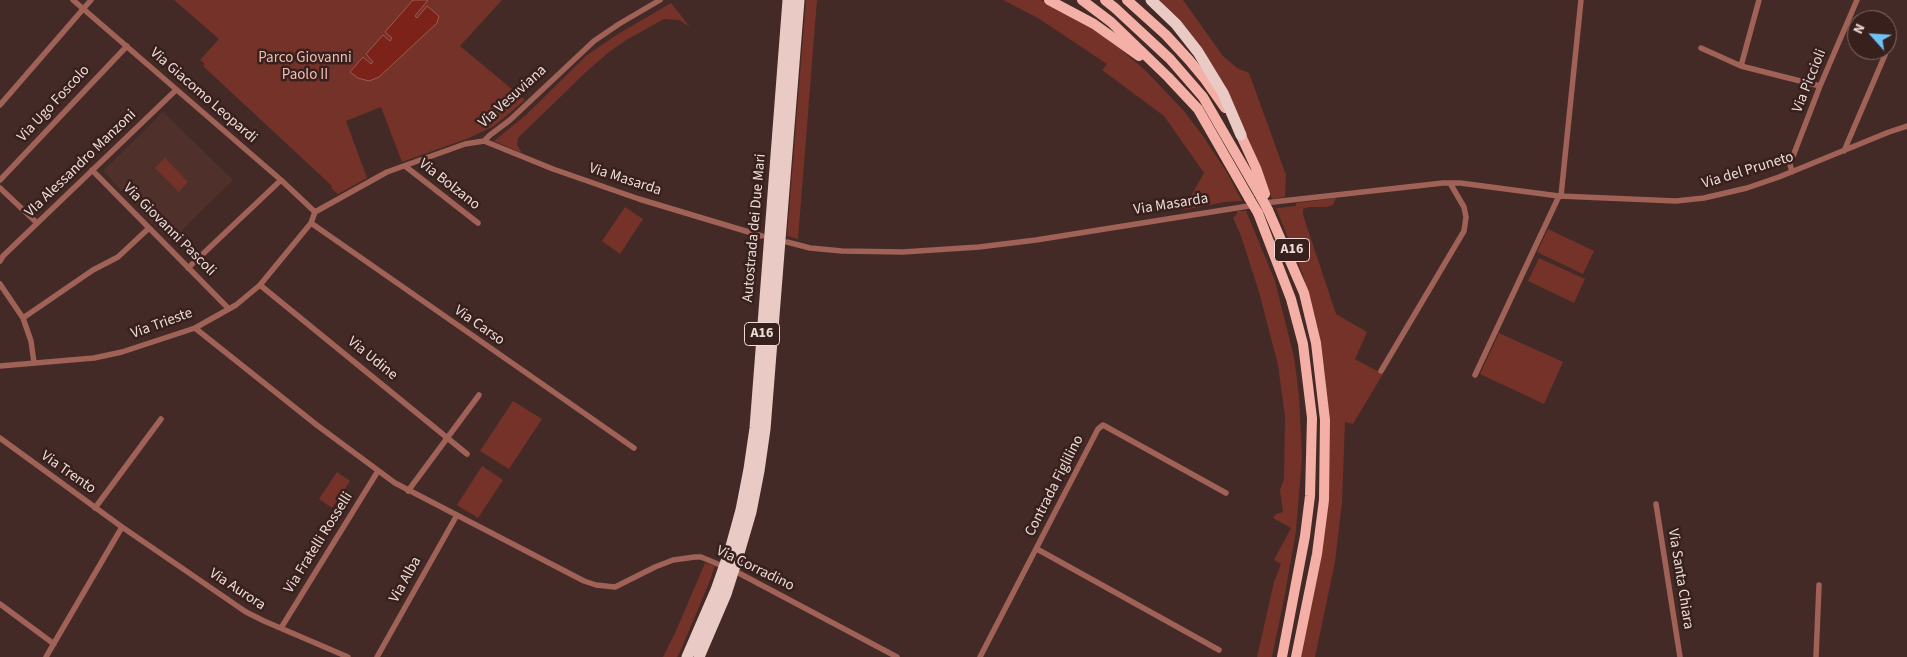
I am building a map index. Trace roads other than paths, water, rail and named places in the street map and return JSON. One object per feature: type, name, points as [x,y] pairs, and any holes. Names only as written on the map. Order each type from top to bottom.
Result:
[{"type":"highway","name":"Autostrada dei Due Mari","points":[[687,657],[701,628],[727,558],[741,510],[749,469],[754,428],[788,0]]},
{"type":"highway","name":"Autostrada dei Due Mari","points":[[699,657],[726,594],[739,554],[751,512],[759,471],[765,429],[799,0]]},
{"type":"highway","points":[[1049,0],[1094,24],[1168,76]]},
{"type":"highway","points":[[1082,0],[1111,22],[1168,76],[1198,108],[1249,198],[1266,211],[1303,344],[1312,418],[1310,496],[1306,528],[1282,657]]},
{"type":"highway","points":[[1105,0],[1170,60],[1203,97],[1264,197]]},
{"type":"highway","points":[[1127,0],[1166,35],[1204,78],[1219,97],[1241,135]]},
{"type":"highway","points":[[1151,0],[1176,24],[1198,52],[1223,93],[1241,135]]},
{"type":"highway","name":"A16","points":[[1241,135],[1264,197],[1266,211],[1294,252],[1316,343],[1325,420],[1325,473],[1317,554],[1296,657]]},
{"type":"street","name":"Via Giacomo Leopardi","points":[[73,0],[281,180],[315,212]]},
{"type":"street","points":[[0,105],[91,0]]},
{"type":"street","name":"Via Vesuviana","points":[[315,212],[387,172],[465,144],[484,141],[525,107],[582,51],[619,24],[660,0]]},
{"type":"street","points":[[1475,375],[1560,196],[1581,0]]},
{"type":"street","points":[[1741,66],[1759,0]]},
{"type":"street","name":"Via Piccioli","points":[[1792,172],[1790,164],[1820,86],[1857,0]]},
{"type":"street","name":"Via Ugo Foscolo","points":[[0,180],[127,46]]},
{"type":"street","points":[[1701,48],[1741,66],[1820,86]]},
{"type":"street","points":[[1844,151],[1883,60]]},
{"type":"street","name":"VIa Alessandro Manzoni","points":[[1,258],[176,90]]},
{"type":"street","name":"Via del Pruneto","points":[[1560,196],[1676,201],[1704,198],[1747,188],[1907,126]]},
{"type":"street","name":"Via Masarda","points":[[484,141],[579,178],[762,236]]},
{"type":"street","name":"Via Bolzano","points":[[405,166],[478,223]]},
{"type":"street","name":"Via Giovanni Pascoli","points":[[92,170],[228,308]]},
{"type":"street","points":[[188,268],[281,180]]},
{"type":"street","points":[[1381,371],[1464,231],[1466,217],[1464,207],[1450,183]]},
{"type":"street","name":"Via Masarda","points":[[787,242],[810,248],[842,251],[903,252],[980,247],[1036,240],[1219,209],[1450,183],[1560,196]]},
{"type":"street","points":[[0,188],[37,223]]},
{"type":"street","name":"Via Trieste","points":[[0,366],[94,358],[122,352],[195,328],[236,305],[260,285],[312,223],[315,212]]},
{"type":"street","name":"Via Carso","points":[[312,223],[634,448]]},
{"type":"street","points":[[23,318],[93,270],[118,257],[148,228]]},
{"type":"street","points":[[0,284],[23,318],[32,341],[34,363]]},
{"type":"street","name":"Via Udine","points":[[260,285],[467,454]]},
{"type":"street","name":"Via Corradino","points":[[195,328],[378,471],[408,491],[596,585],[615,586],[673,560],[701,557],[741,574],[897,657]]},
{"type":"street","points":[[408,491],[478,395]]},
{"type":"street","points":[[95,508],[162,419]]},
{"type":"street","name":"Contrada Figlilino","points":[[980,657],[1098,429],[1103,425],[1226,493]]},
{"type":"street","name":"Via Trento","points":[[0,438],[122,527]]},
{"type":"street","name":"Via Fratelli Rosselli","points":[[281,628],[378,471]]},
{"type":"street","name":"Via Santa Chiara","points":[[1656,504],[1680,657]]},
{"type":"street","name":"Via Alba","points":[[377,657],[457,515]]},
{"type":"street","points":[[46,657],[122,527]]},
{"type":"street","name":"Via Aurora","points":[[122,527],[246,612],[348,657]]},
{"type":"street","points":[[1037,549],[1219,650]]},
{"type":"street","points":[[1816,657],[1820,586]]},
{"type":"street","points":[[0,604],[54,644]]},
{"type":"park label","name":"Parco Giovanni Paolo II","points":[[305,68]]}]
